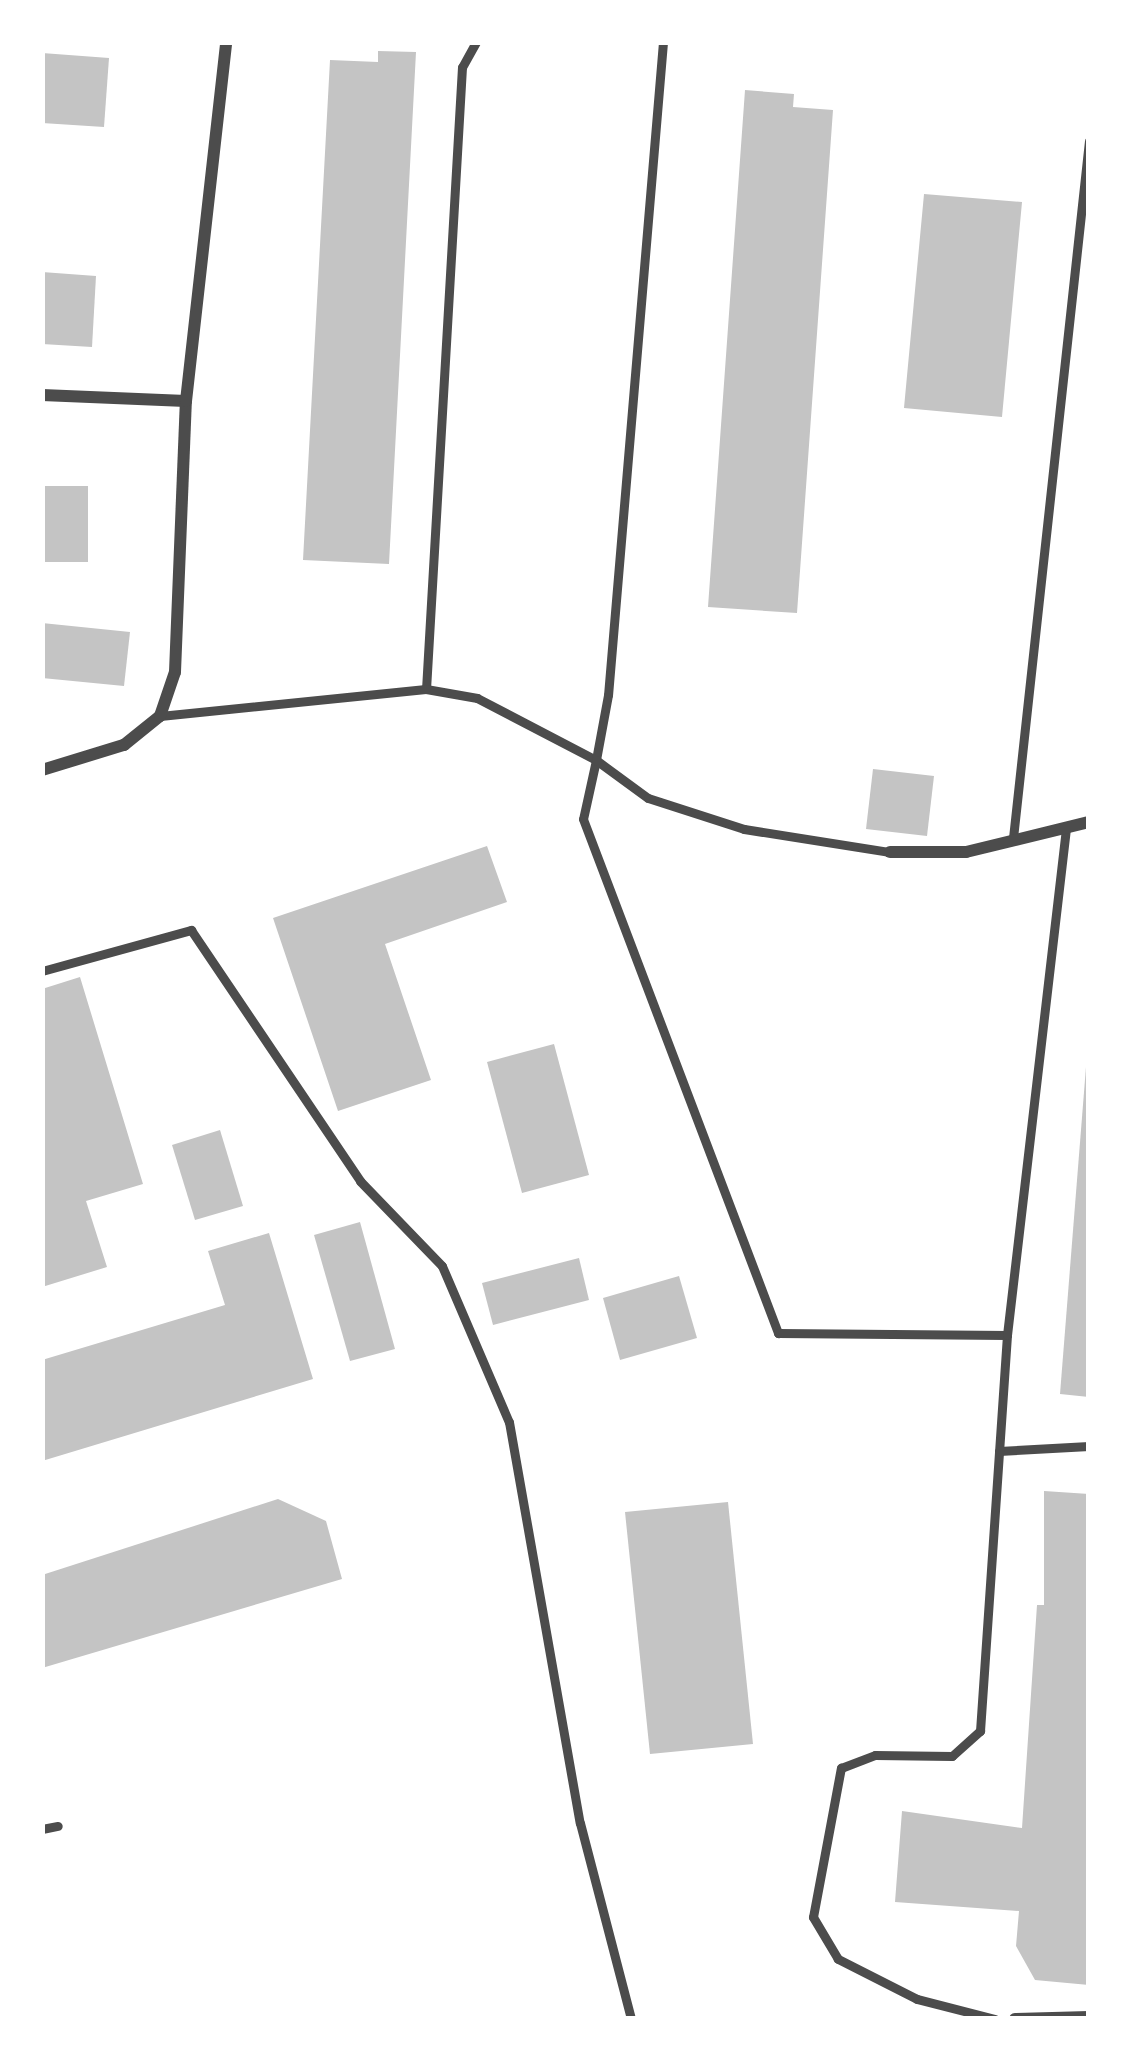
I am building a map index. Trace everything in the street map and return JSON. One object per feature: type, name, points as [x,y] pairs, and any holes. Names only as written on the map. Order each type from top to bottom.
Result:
[{"type":"street","points":[[42,770],[124,745],[160,716],[175,672],[186,401],[226,42]]},
{"type":"street","points":[[42,395],[186,401]]},
{"type":"street","points":[[890,852],[966,852],[1089,822]]},
{"type":"street","points":[[1016,2019],[1089,2017]]},
{"type":"lane","points":[[426,689],[462,67],[476,42]]},
{"type":"lane","points":[[663,42],[608,695],[583,819],[778,1333],[1007,1334]]},
{"type":"lane","points":[[1012,838],[1089,141]]},
{"type":"lane","points":[[160,716],[426,689],[477,698],[596,760],[647,799],[706,817],[890,852]]},
{"type":"lane","points":[[995,2019],[916,1999],[838,1959],[813,1916],[842,1768],[875,1755],[952,1756],[980,1731],[1007,1334],[1066,828]]},
{"type":"lane","points":[[42,971],[191,929],[360,1181],[442,1266],[509,1422],[580,1823],[631,2019]]},
{"type":"lane","points":[[1000,1451],[1089,1446]]},
{"type":"lane","points":[[42,1829],[58,1826]]},
{"type":"building","points":[[378,51],[416,52],[389,564],[303,560],[330,60],[378,62]]},
{"type":"building","points":[[42,53],[109,58],[104,127],[42,123]]},
{"type":"building","points":[[745,90],[794,94],[793,107],[833,110],[797,613],[708,607]]},
{"type":"building","points":[[924,194],[1022,202],[1002,417],[904,408]]},
{"type":"building","points":[[42,272],[96,276],[92,347],[42,344]]},
{"type":"building","points":[[42,486],[88,486],[88,562],[42,562]]},
{"type":"building","points":[[42,623],[130,632],[124,686],[42,678]]},
{"type":"building","points":[[873,769],[934,776],[927,836],[866,829]]},
{"type":"building","points":[[487,846],[507,902],[385,944],[431,1080],[338,1111],[273,918]]},
{"type":"building","points":[[80,977],[143,1184],[86,1201],[107,1267],[42,1287],[42,989]]},
{"type":"building","points":[[554,1044],[589,1175],[522,1193],[487,1062]]},
{"type":"building","points":[[1089,1067],[1089,1397],[1060,1394]]},
{"type":"building","points":[[220,1130],[243,1206],[195,1220],[172,1145]]},
{"type":"building","points":[[360,1222],[395,1349],[350,1361],[314,1235]]},
{"type":"building","points":[[269,1233],[313,1379],[42,1461],[42,1360],[225,1305],[208,1251]]},
{"type":"building","points":[[579,1258],[589,1300],[493,1325],[482,1283]]},
{"type":"building","points":[[679,1276],[697,1338],[620,1360],[603,1298]]},
{"type":"building","points":[[1044,1491],[1089,1494],[1089,1985],[1035,1980],[1016,1946],[1019,1911],[895,1902],[902,1811],[1022,1828],[1037,1605],[1044,1605]]},
{"type":"building","points":[[278,1499],[326,1521],[342,1579],[42,1668],[42,1575]]},
{"type":"building","points":[[728,1502],[753,1744],[650,1754],[625,1512]]}]
